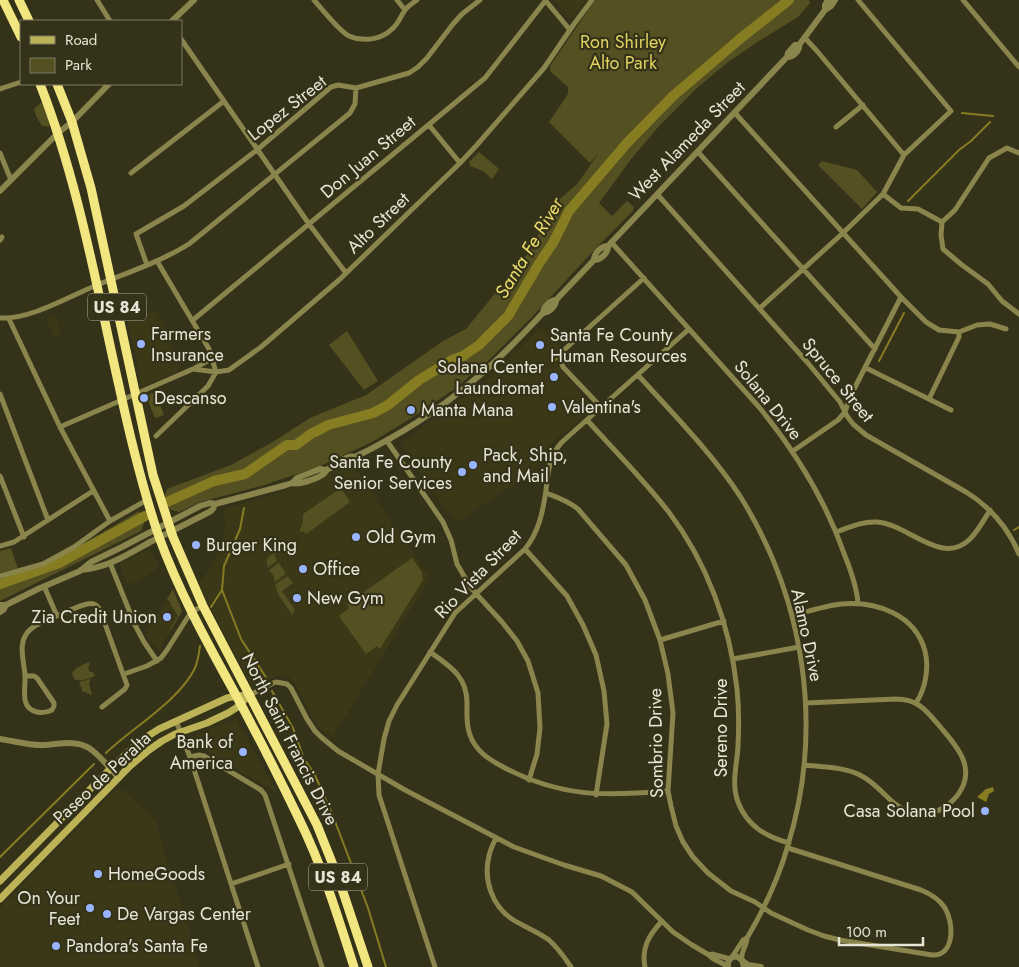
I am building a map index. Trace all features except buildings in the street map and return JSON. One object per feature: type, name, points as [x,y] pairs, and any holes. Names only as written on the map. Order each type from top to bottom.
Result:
[{"type":"highway","points":[[3,0],[20,35]]},
{"type":"highway","points":[[18,0],[28,20]]},
{"type":"highway","name":"US 84","points":[[40,85],[52,112],[73,182],[134,452],[158,533]]},
{"type":"highway","name":"US 84","points":[[57,85],[72,122],[91,188],[153,475],[170,527]]},
{"type":"highway","name":"North Saint Francis Drive","points":[[170,527],[187,572],[203,606],[253,693],[322,837],[343,889],[368,967]]},
{"type":"highway","name":"North Saint Francis Drive","points":[[158,533],[173,573],[191,612],[310,842],[329,889],[354,967]]},
{"type":"main road","name":"Paseo de Peralta","points":[[0,881],[110,769],[146,736],[176,721],[253,693]]},
{"type":"main road","name":"Paseo de Peralta","points":[[0,899],[142,755],[169,737],[234,710],[238,700]]},
{"type":"street","points":[[98,0],[109,20]]},
{"type":"street","points":[[173,20],[185,4],[194,0]]},
{"type":"street","points":[[314,0],[348,36],[363,39],[383,36],[392,30],[400,22],[405,10],[417,0]]},
{"type":"street","points":[[396,0],[405,10]]},
{"type":"street","name":"Lopez Street","points":[[147,266],[136,234],[184,206],[258,149],[332,86],[356,88],[409,73],[418,67],[428,58],[452,24],[480,0]]},
{"type":"street","points":[[545,0],[570,30]]},
{"type":"street","name":"Don Juan Street","points":[[193,320],[485,78],[545,0]]},
{"type":"street","name":"Alto Street","points":[[216,372],[229,370],[261,347],[346,273],[460,163],[539,74],[592,0]]},
{"type":"street","name":"West Alameda Street","points":[[825,10],[828,0]]},
{"type":"street","name":"West Alameda Street","points":[[80,571],[91,562],[211,511],[215,504],[292,483],[305,482],[322,475],[326,470],[352,462],[355,457],[387,441],[431,413],[465,388],[496,361],[543,313],[548,312],[555,305],[556,300],[594,260],[600,259],[610,244],[788,58],[799,50],[799,45],[825,10],[835,0]]},
{"type":"street","points":[[760,308],[883,194],[904,155],[951,110],[858,0]]},
{"type":"street","points":[[963,0],[1019,67]]},
{"type":"street","points":[[805,38],[904,155]]},
{"type":"street","points":[[182,40],[309,224],[346,273]]},
{"type":"street","points":[[0,90],[20,82]]},
{"type":"street","points":[[0,192],[108,85]]},
{"type":"street","points":[[0,318],[9,319],[28,315],[147,266],[189,244],[350,112],[355,104],[356,88]]},
{"type":"street","points":[[131,173],[224,101]]},
{"type":"street","points":[[836,127],[863,105]]},
{"type":"street","points":[[735,113],[901,297],[926,322],[939,330],[959,332],[977,325],[990,324],[1006,329]]},
{"type":"street","points":[[429,125],[460,163]]},
{"type":"street","points":[[1019,154],[1007,148],[989,158],[955,210],[942,222],[941,235],[943,249],[988,284],[1002,301],[1019,314]]},
{"type":"street","points":[[698,152],[875,349]]},
{"type":"street","points":[[0,153],[11,180]]},
{"type":"street","name":"Spruce Street","points":[[658,194],[807,362],[840,402],[852,424],[866,435],[966,492],[990,510],[1006,530],[1019,554]]},
{"type":"street","points":[[883,194],[901,208],[918,209],[942,222]]},
{"type":"street","name":"Solana Drive","points":[[610,244],[644,278],[759,407],[793,451],[816,490],[836,532],[850,568],[858,604]]},
{"type":"street","points":[[156,436],[208,386],[216,372],[212,356],[193,320],[157,261]]},
{"type":"street","points":[[601,407],[563,367],[561,362],[562,354],[565,349],[644,278]]},
{"type":"street","points":[[793,451],[838,420],[845,412],[850,397],[901,297]]},
{"type":"street","points":[[9,319],[60,427],[110,521]]},
{"type":"street","name":"Rio Vista Street","points":[[435,967],[379,795],[378,774],[389,721],[397,705],[455,613],[525,548],[537,530],[546,493],[549,466],[555,450],[689,328]]},
{"type":"street","points":[[929,399],[959,337],[959,332]]},
{"type":"street","points":[[60,427],[193,369],[209,360],[212,356]]},
{"type":"street","points":[[866,368],[951,410]]},
{"type":"street","points":[[193,369],[216,372]]},
{"type":"street","name":"Alamo Drive","points":[[638,375],[712,457],[739,495],[774,561],[783,584],[799,647],[806,703],[806,738],[799,801],[788,846],[773,888],[747,938],[731,958]]},
{"type":"street","points":[[0,394],[48,520]]},
{"type":"street","name":"Sereno Drive","points":[[587,420],[649,488],[677,524],[711,585],[724,621],[733,659],[738,714],[738,745],[734,784],[741,810],[758,830],[788,846],[927,892],[937,899],[945,909],[950,920],[951,933],[948,947],[936,955],[904,950]]},
{"type":"street","points":[[387,441],[443,522],[451,540],[457,564],[470,588],[502,622],[517,641],[528,661],[538,693],[540,728],[537,754],[529,780]]},
{"type":"street","points":[[0,476],[24,537]]},
{"type":"street","points":[[0,546],[24,537],[93,491]]},
{"type":"street","name":"Sombrio Drive","points":[[546,493],[575,506],[626,565],[645,600],[660,640],[668,674],[673,713],[668,791],[676,826],[683,842],[693,857],[725,887],[799,927],[816,934],[840,940],[904,950]]},
{"type":"street","points":[[0,576],[43,564],[74,546],[110,521],[147,500]]},
{"type":"street","points":[[836,532],[863,523],[884,523],[904,530],[932,545],[942,548],[953,548],[963,545],[971,539],[990,510]]},
{"type":"street","name":"West Alameda Street","points":[[0,612],[4,609],[3,605],[44,586],[80,571],[110,563],[158,533]]},
{"type":"street","points":[[525,548],[567,596],[583,625],[596,655],[604,691],[607,724],[596,794]]},
{"type":"street","points":[[110,563],[134,625],[157,661]]},
{"type":"street","points":[[44,586],[58,616]]},
{"type":"street","points":[[26,676],[34,676],[39,680],[54,703],[52,710],[47,712],[32,710],[24,698],[26,676],[22,649],[23,641],[31,629],[38,624],[92,603],[100,610],[127,682],[127,687],[102,707]]},
{"type":"street","points":[[792,616],[832,606],[849,604],[882,608],[895,613],[911,625],[920,638],[926,654],[926,669],[922,690],[916,703]]},
{"type":"street","points":[[124,674],[157,661],[167,650],[191,612],[203,606]]},
{"type":"street","points":[[660,640],[724,621]]},
{"type":"street","points":[[733,659],[799,647]]},
{"type":"street","points":[[430,652],[452,668],[462,681],[467,697],[467,726],[471,738],[477,748],[494,762],[529,780],[579,793],[631,794],[668,791]]},
{"type":"street","points":[[253,693],[276,682],[288,684],[311,726],[321,738],[338,751],[514,847],[601,876],[632,892],[662,922],[679,936],[709,955],[710,958],[727,967],[731,958]]},
{"type":"street","points":[[804,765],[854,772],[871,782],[891,801],[905,810],[914,813],[933,812],[948,805],[960,791],[964,780],[965,767],[962,755],[927,711],[907,699],[806,703]]},
{"type":"street","points":[[176,721],[190,757],[258,967]]},
{"type":"street","points":[[0,738],[28,744],[77,744],[94,751],[119,778]]},
{"type":"street","points":[[190,757],[204,756],[261,790],[266,797],[322,967]]},
{"type":"street","points":[[496,838],[489,856],[488,868],[490,888],[497,904],[508,916],[549,940],[572,967]]},
{"type":"street","points":[[231,884],[289,864]]},
{"type":"street","points":[[645,967],[646,943],[662,922]]},
{"type":"street","name":"Alamo Drive","points":[[743,963],[742,955],[747,938]]},
{"type":"street","points":[[709,955],[738,957],[743,963],[762,967]]},
{"type":"shaded area","points":[[554,0],[586,0],[570,18]]},
{"type":"shaded area","points":[[157,310],[181,370],[142,388],[127,319]]},
{"type":"shaded area","points":[[54,315],[62,334],[54,338],[46,319]]},
{"type":"shaded area","points":[[541,327],[561,347],[560,369],[593,407],[550,445],[539,467],[456,523],[400,444],[485,382]]},
{"type":"shaded area","points":[[352,464],[430,578],[333,737],[318,727],[295,684],[289,677],[279,676],[251,685],[199,583],[212,566],[222,543],[226,527],[223,513],[226,509],[299,486]]},
{"type":"shaded area","points":[[150,549],[159,567],[141,579],[126,585],[120,564]]},
{"type":"shaded area","points":[[171,592],[181,613],[158,650],[146,634]]},
{"type":"shaded area","points":[[236,719],[278,794],[190,741],[193,736]]},
{"type":"shaded area","points":[[993,787],[994,791],[989,794],[986,802],[977,797],[986,789]]},
{"type":"shaded area","points":[[117,789],[124,790],[155,820],[200,967],[0,967],[0,908]]},
{"type":"green space","name":"Ron Shirley Alto Park","points":[[595,0],[809,0],[810,3],[798,17],[728,62],[697,88],[659,126],[632,158],[599,203],[612,216],[627,201],[634,207],[633,211],[488,361],[453,390],[372,442],[318,467],[264,485],[200,502],[179,512],[169,509],[165,495],[167,489],[231,465],[271,443],[310,418],[366,395],[443,341],[466,329],[529,252],[553,205],[578,183],[600,151],[590,163],[549,122],[568,94],[568,87],[550,71],[550,66]]},
{"type":"green space","points":[[42,102],[49,127],[42,126],[34,109]]},
{"type":"green space","points":[[479,152],[499,169],[492,179],[483,171],[470,166],[469,162]]},
{"type":"green space","points":[[822,161],[857,170],[877,192],[862,209],[818,165]]},
{"type":"green space","points":[[347,331],[378,381],[364,390],[329,345]]},
{"type":"green space","points":[[155,392],[164,415],[155,418],[146,396]]},
{"type":"green space","points":[[341,488],[350,502],[306,534],[304,531],[301,532],[303,514]]},
{"type":"green space","points":[[139,511],[144,523],[141,531],[0,601],[0,580],[45,566]]},
{"type":"green space","points":[[289,539],[292,543],[274,555],[277,561],[268,567],[267,559],[282,549]]},
{"type":"green space","points":[[11,548],[18,569],[0,573],[0,551]]},
{"type":"green space","points":[[412,558],[422,572],[423,580],[380,649],[377,646],[366,654],[339,616],[349,608],[347,604]]},
{"type":"green space","points":[[279,563],[286,574],[275,582],[269,570]]},
{"type":"green space","points":[[288,576],[293,583],[282,591],[295,610],[292,615],[278,594],[275,584]]},
{"type":"green space","points":[[173,589],[182,611],[171,630],[178,616],[167,599]]},
{"type":"green space","points":[[89,662],[90,672],[93,672],[95,676],[82,680],[74,679],[72,673],[79,666]]},
{"type":"green space","points":[[91,679],[89,684],[92,695],[82,691],[79,682]]},
{"type":"waterway","name":"Santa Fe River","points":[[315,432],[328,425],[373,413],[388,405],[419,380],[479,345],[508,316],[553,243],[569,211],[627,143],[673,96],[789,0]]},
{"type":"waterway","points":[[962,113],[993,116]]},
{"type":"waterway","points":[[908,201],[990,122]]},
{"type":"waterway","points":[[879,361],[904,313]]},
{"type":"waterway","points":[[551,363],[558,358]]},
{"type":"waterway","name":"Santa Fe River","points":[[167,502],[214,481],[245,474],[287,445],[296,445],[312,433]]},
{"type":"waterway","points":[[244,508],[240,529],[224,566],[222,590],[241,639],[267,679]]},
{"type":"waterway","name":"Santa Fe River","points":[[0,584],[59,563],[145,516]]},
{"type":"waterway","points":[[1014,530],[1019,527]]},
{"type":"waterway","points":[[211,607],[222,590]]},
{"type":"waterway","points":[[106,753],[155,713],[188,680],[198,660],[200,646]]},
{"type":"waterway","points":[[272,691],[293,728],[304,759],[314,773],[333,816],[368,908],[386,967]]},
{"type":"waterway","points":[[0,857],[94,764]]},
{"type":"place","name":"Farmers Insurance","points":[[141,344]]},
{"type":"place","name":"Santa Fe County Human Resources","points":[[540,345]]},
{"type":"place","name":"Solana Center Laundromat","points":[[554,377]]},
{"type":"place","name":"Descanso","points":[[144,398]]},
{"type":"place","name":"Valentina's","points":[[552,407]]},
{"type":"place","name":"Manta Mana","points":[[411,410]]},
{"type":"place","name":"Pack, Ship, and Mail","points":[[473,465]]},
{"type":"place","name":"Santa Fe County Senior Services","points":[[462,472]]},
{"type":"place","name":"Old Gym","points":[[356,537]]},
{"type":"place","name":"Burger King","points":[[196,545]]},
{"type":"place","name":"Office","points":[[303,569]]},
{"type":"place","name":"New Gym","points":[[297,598]]},
{"type":"place","name":"Zia Credit Union","points":[[167,617]]},
{"type":"place","name":"Bank of America","points":[[243,752]]},
{"type":"place","name":"Casa Solana Pool","points":[[985,811]]},
{"type":"place","name":"HomeGoods","points":[[98,874]]},
{"type":"place","name":"On Your Feet","points":[[90,908]]},
{"type":"place","name":"De Vargas Center","points":[[107,914]]},
{"type":"place","name":"Pandora's Santa Fe","points":[[56,946]]}]
